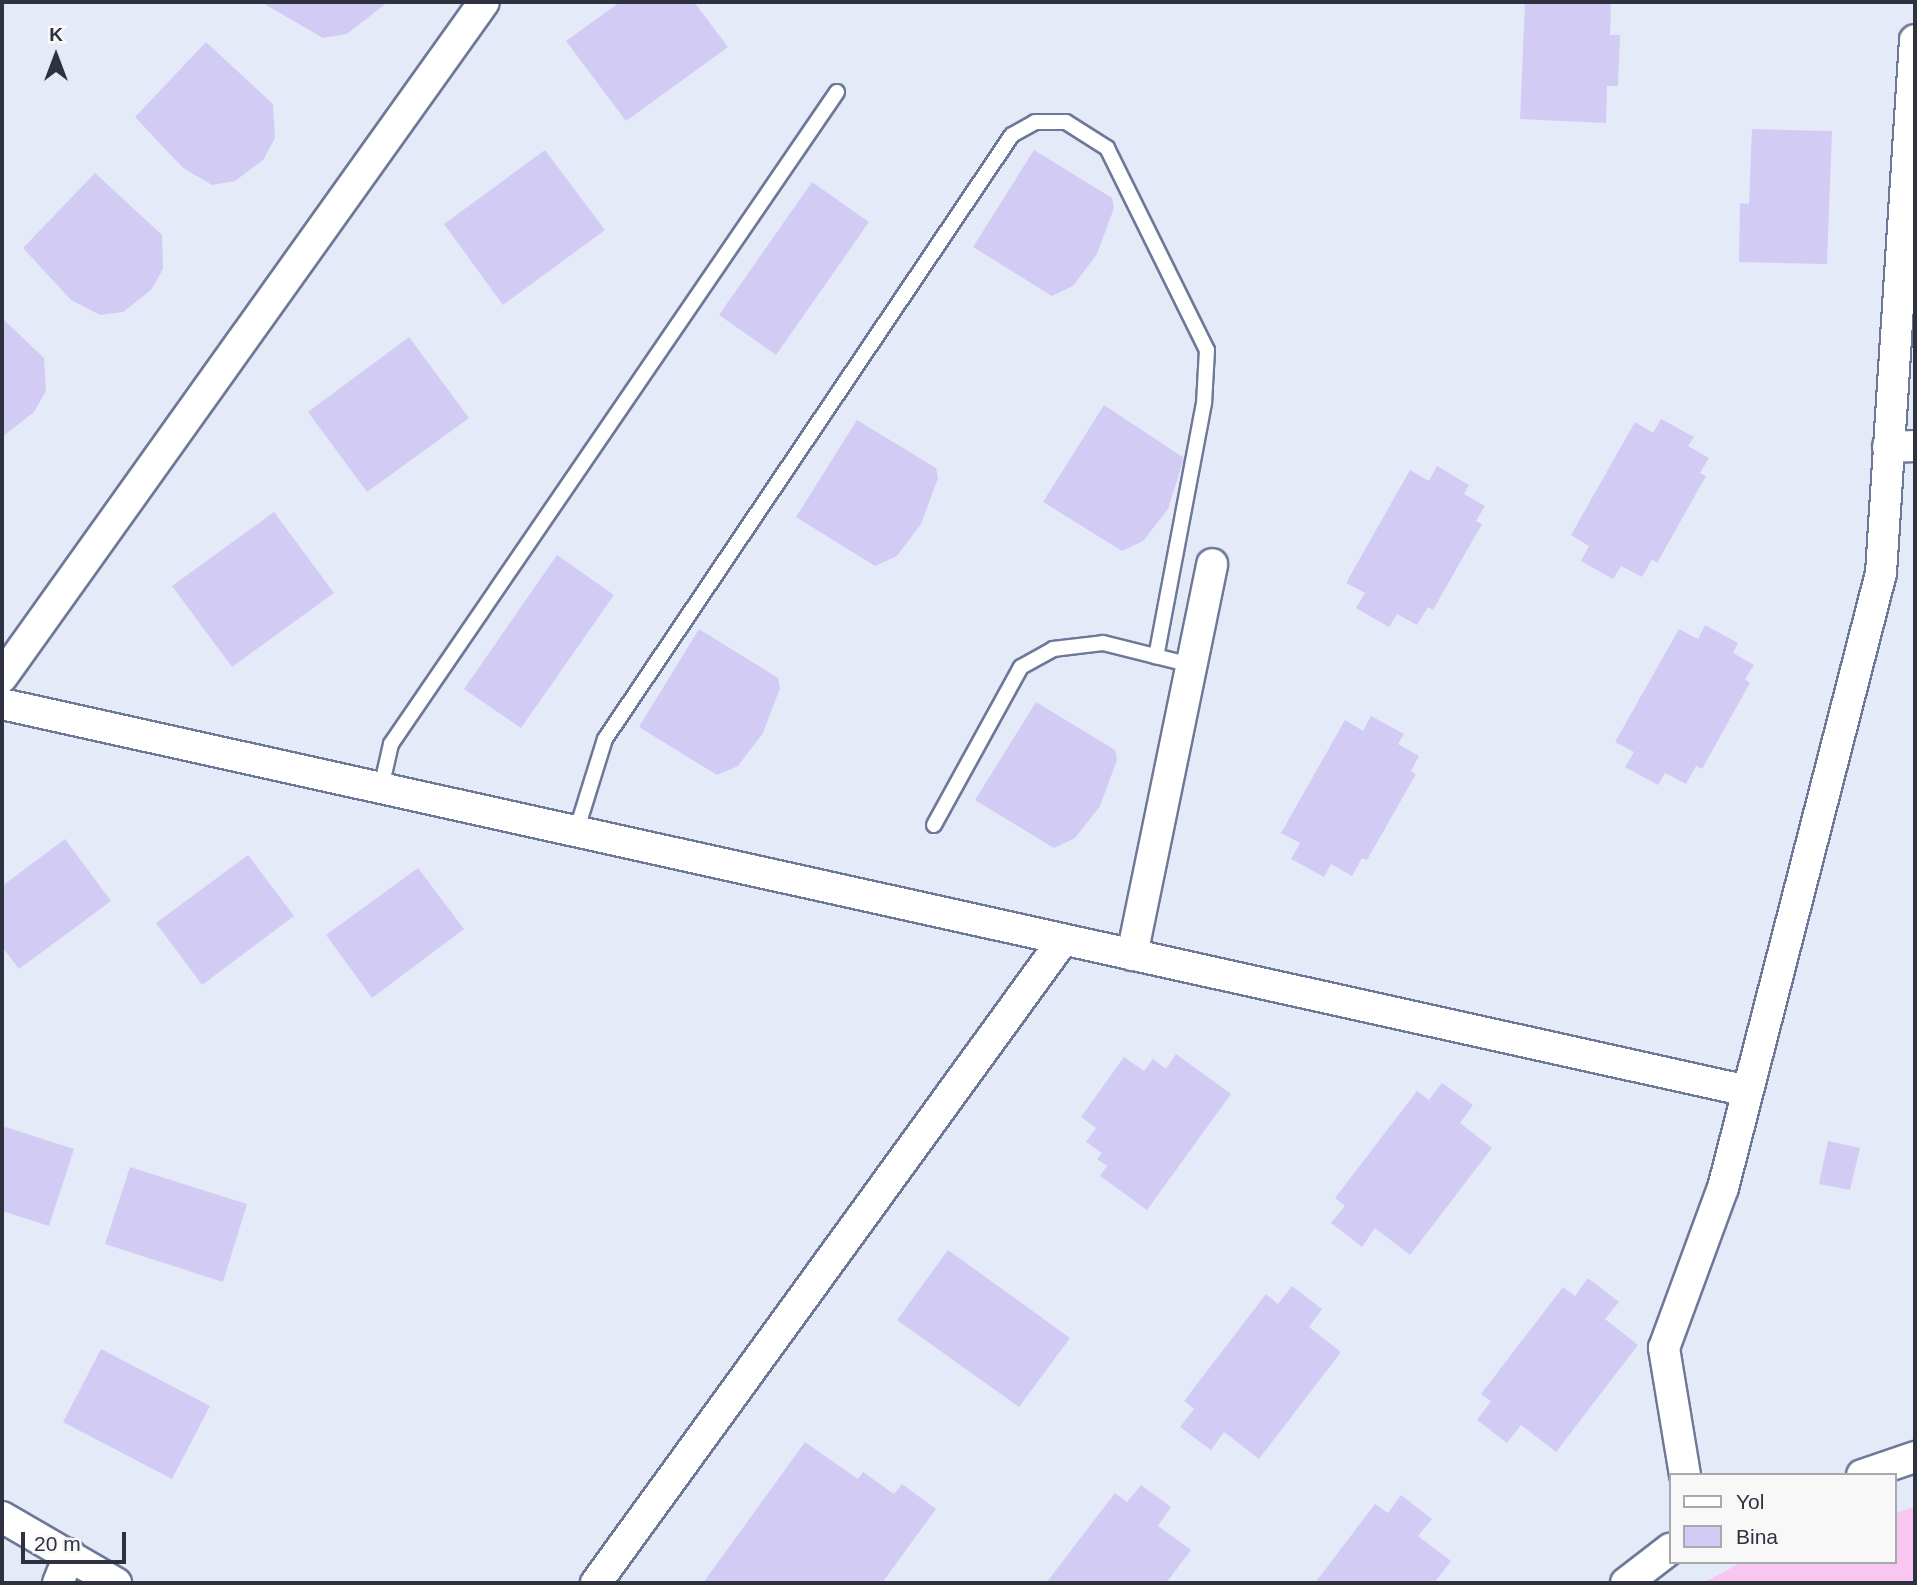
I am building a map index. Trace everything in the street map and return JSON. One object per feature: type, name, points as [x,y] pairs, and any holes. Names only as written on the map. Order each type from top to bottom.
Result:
[{"type":"street","points":[[2,677],[484,2]]},
{"type":"street","points":[[1685,1473],[1664,1348],[1723,1188],[1881,573],[1902,447],[1915,40]]},
{"type":"street","points":[[1132,955],[1212,564]]},
{"type":"street","points":[[2,704],[1748,1091]]},
{"type":"street","points":[[596,1583],[1063,940]]},
{"type":"street","points":[[1868,1473],[1915,1457]]},
{"type":"street","points":[[2,1517],[116,1583]]},
{"type":"street","points":[[1626,1583],[1668,1551]]},
{"type":"street","points":[[58,1583],[70,1554]]},
{"type":"lane","points":[[381,788],[391,744],[837,92]]},
{"type":"lane","points":[[576,832],[605,739],[1012,135],[1035,122],[1066,122],[1107,148],[1207,350],[1204,403],[1156,656]]},
{"type":"lane","points":[[934,825],[1021,667],[1053,649],[1103,643],[1191,665]]},
{"type":"shaded area","points":[[1915,1507],[1915,1583],[1703,1583],[1738,1564],[1896,1564],[1896,1512]]},
{"type":"building","points":[[261,2],[388,2],[347,34],[323,38]]},
{"type":"building","points":[[620,2],[694,2],[728,47],[626,121],[566,41]]},
{"type":"building","points":[[1525,2],[1611,2],[1610,35],[1620,35],[1618,86],[1607,86],[1606,123],[1520,119]]},
{"type":"building","points":[[206,42],[273,104],[275,138],[263,160],[235,181],[212,185],[183,168],[135,117]]},
{"type":"building","points":[[1752,129],[1832,131],[1827,264],[1739,262],[1740,203],[1749,204]]},
{"type":"building","points":[[545,150],[605,230],[503,305],[444,224]]},
{"type":"building","points":[[1034,150],[1112,198],[1114,208],[1097,254],[1073,286],[1052,296],[973,247]]},
{"type":"building","points":[[95,173],[162,235],[163,269],[151,290],[123,312],[100,315],[71,300],[23,248]]},
{"type":"building","points":[[812,182],[869,222],[776,355],[719,315]]},
{"type":"building","points":[[2,318],[44,358],[46,391],[34,412],[2,437]]},
{"type":"building","points":[[409,337],[469,418],[367,492],[308,412]]},
{"type":"building","points":[[1104,405],[1184,458],[1168,509],[1143,541],[1122,551],[1043,502]]},
{"type":"building","points":[[1661,419],[1694,437],[1688,446],[1709,458],[1700,473],[1706,476],[1657,563],[1652,559],[1642,577],[1621,566],[1613,579],[1581,561],[1589,546],[1571,535],[1635,422],[1653,433]]},
{"type":"building","points":[[857,420],[936,468],[938,478],[921,524],[897,556],[875,566],[796,517]]},
{"type":"building","points":[[1437,466],[1469,485],[1464,494],[1485,506],[1476,521],[1482,524],[1433,610],[1428,607],[1417,625],[1397,614],[1389,627],[1356,608],[1365,593],[1346,583],[1410,470],[1429,481]]},
{"type":"building","points":[[274,512],[334,593],[232,667],[172,586]]},
{"type":"building","points":[[557,555],[614,595],[521,728],[464,689]]},
{"type":"building","points":[[1705,625],[1738,643],[1733,653],[1754,665],[1745,679],[1750,683],[1702,769],[1696,766],[1686,784],[1665,773],[1658,785],[1625,767],[1634,752],[1615,742],[1679,629],[1698,639]]},
{"type":"building","points":[[699,629],[778,678],[780,688],[763,733],[738,766],[717,775],[639,727]]},
{"type":"building","points":[[1036,702],[1115,750],[1117,760],[1100,806],[1075,838],[1054,848],[975,800]]},
{"type":"building","points":[[1371,716],[1404,734],[1398,744],[1419,756],[1411,771],[1416,774],[1367,860],[1362,858],[1352,876],[1331,864],[1324,877],[1291,859],[1300,843],[1281,833],[1345,720],[1363,731]]},
{"type":"building","points":[[65,839],[111,901],[19,969],[2,947],[2,886]]},
{"type":"building","points":[[248,855],[294,916],[202,985],[156,923]]},
{"type":"building","points":[[418,868],[464,929],[372,998],[326,935]]},
{"type":"building","points":[[1176,1054],[1231,1094],[1147,1210],[1100,1176],[1107,1166],[1097,1159],[1102,1153],[1086,1142],[1096,1128],[1081,1117],[1124,1057],[1144,1071],[1153,1059],[1166,1069]]},
{"type":"building","points":[[1442,1083],[1473,1105],[1460,1123],[1492,1148],[1410,1255],[1375,1228],[1362,1247],[1331,1223],[1345,1206],[1335,1198],[1417,1091],[1429,1100]]},
{"type":"building","points":[[2,1126],[74,1149],[49,1226],[2,1211]]},
{"type":"building","points":[[1828,1141],[1860,1148],[1850,1190],[1819,1184]]},
{"type":"building","points":[[130,1167],[247,1204],[223,1282],[105,1244]]},
{"type":"building","points":[[948,1250],[1070,1338],[1019,1407],[897,1320]]},
{"type":"building","points":[[1588,1278],[1619,1302],[1605,1319],[1638,1345],[1556,1452],[1521,1425],[1507,1443],[1477,1420],[1491,1401],[1481,1394],[1563,1287],[1575,1296]]},
{"type":"building","points":[[1292,1286],[1322,1309],[1309,1327],[1341,1352],[1259,1459],[1224,1432],[1211,1450],[1180,1427],[1194,1409],[1184,1401],[1266,1294],[1278,1304]]},
{"type":"building","points":[[101,1349],[210,1406],[172,1479],[63,1422]]},
{"type":"building","points":[[805,1442],[858,1479],[863,1472],[894,1494],[902,1484],[936,1509],[882,1583],[703,1583]]},
{"type":"building","points":[[1141,1485],[1171,1507],[1158,1526],[1191,1550],[1166,1583],[1046,1583],[1115,1493],[1127,1502]]},
{"type":"building","points":[[1401,1495],[1432,1519],[1418,1536],[1451,1561],[1434,1583],[1315,1583],[1375,1504],[1388,1513]]}]
